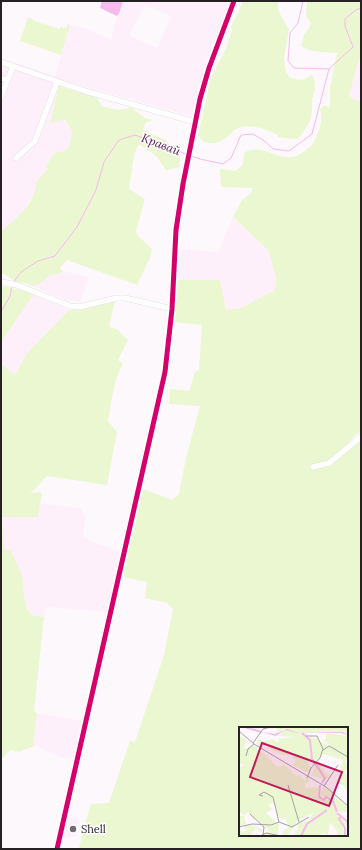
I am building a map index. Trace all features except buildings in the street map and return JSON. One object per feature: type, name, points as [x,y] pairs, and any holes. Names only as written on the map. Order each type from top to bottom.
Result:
[{"type":"street","points":[[57,849],[165,372],[172,309],[176,230],[200,98],[209,68],[234,1]]},
{"type":"street","points":[[1,62],[57,82],[124,103],[195,122]]},
{"type":"street","points":[[1,98],[13,66]]},
{"type":"street","points":[[1,78],[8,80]]},
{"type":"street","points":[[16,158],[35,141],[57,82]]},
{"type":"street","points":[[1,282],[17,285],[70,306],[79,307],[117,298],[125,298],[172,309]]},
{"type":"street","points":[[314,467],[329,463],[361,437]]},
{"type":"shaded area","points":[[102,1],[123,1],[119,14],[117,16],[100,8]]},
{"type":"shaded area","points":[[123,1],[232,1],[205,66],[191,116],[61,80],[50,123],[64,119],[72,132],[69,147],[61,152],[54,153],[46,167],[48,169],[36,182],[36,190],[20,216],[1,231],[1,58],[55,76],[70,25],[87,29],[111,40],[117,16],[120,14]],"holes":[[[145,5],[171,16],[157,48],[132,37],[130,34]]]},
{"type":"shaded area","points":[[361,58],[361,101],[357,101],[349,96],[359,59]]},
{"type":"shaded area","points":[[233,217],[269,251],[276,279],[275,290],[241,308],[226,310],[220,280],[178,280],[179,249],[218,252]]},
{"type":"shaded area","points":[[62,271],[89,277],[80,302],[65,300],[33,286],[40,284],[49,276]]},
{"type":"shaded area","points":[[34,295],[69,310],[27,353],[15,375],[1,364],[1,342],[12,328],[23,307]]},
{"type":"shaded area","points":[[40,503],[80,508],[86,516],[83,532],[85,537],[95,543],[121,551],[107,612],[46,607],[44,617],[32,615],[27,609],[24,596],[4,550],[2,516],[38,517]]},
{"type":"shaded area","points":[[37,713],[83,721],[79,743],[72,759],[62,758],[34,745]]},
{"type":"shaded area","points":[[66,815],[79,819],[76,836],[61,839]]},
{"type":"green space","points":[[243,1],[277,1],[279,12],[289,30],[284,58],[286,72],[290,78],[302,80],[312,75],[314,79],[315,87],[312,100],[311,118],[298,139],[278,137],[278,135],[254,127],[236,129],[221,141],[213,143],[205,142],[198,135],[211,77],[226,49],[232,30],[231,26]]},
{"type":"green space","points":[[307,1],[361,1],[361,58],[359,59],[349,96],[357,101],[361,101],[361,432],[355,435],[347,445],[361,434],[361,849],[79,849],[91,804],[109,803],[130,741],[135,742],[164,655],[173,609],[167,603],[145,598],[147,582],[123,577],[143,489],[172,500],[179,494],[186,458],[200,406],[169,404],[170,389],[189,391],[195,372],[199,370],[202,325],[175,322],[178,280],[220,280],[226,310],[241,308],[275,290],[276,279],[269,251],[233,217],[242,200],[251,193],[253,188],[221,187],[220,169],[235,171],[242,166],[245,152],[260,150],[280,156],[294,157],[312,145],[321,124],[320,110],[324,105],[330,108],[330,87],[337,53],[313,51],[301,46],[304,35],[311,23],[306,16]]},
{"type":"green space","points":[[28,17],[37,22],[60,29],[60,27],[66,28],[68,24],[70,25],[61,55],[20,41]]},
{"type":"green space","points":[[59,86],[97,98],[102,106],[120,110],[131,107],[145,118],[153,120],[145,123],[143,130],[166,140],[173,151],[180,151],[180,167],[166,170],[156,156],[139,144],[134,155],[129,189],[145,199],[136,231],[137,235],[152,249],[151,256],[137,285],[67,260],[60,268],[63,272],[49,276],[40,284],[33,286],[16,282],[4,274],[1,274],[1,231],[13,222],[29,203],[33,196],[36,182],[48,169],[46,167],[54,153],[61,152],[69,147],[72,132],[65,119],[50,123]]},
{"type":"green space","points":[[1,286],[26,291],[34,295],[1,342]]},
{"type":"green space","points":[[115,300],[109,327],[117,329],[128,340],[118,360],[123,364],[115,384],[108,421],[117,432],[107,485],[47,476],[30,493],[39,492],[42,494],[38,517],[2,517],[4,549],[11,551],[22,575],[27,609],[32,615],[44,617],[34,711],[37,713],[34,746],[19,752],[10,750],[1,760],[1,364],[15,375],[27,353],[69,310],[80,309]]},
{"type":"waterway","name":"Кравай","points":[[191,156],[223,164],[231,158],[241,135],[253,134],[266,142],[273,149],[289,151],[312,134],[329,69],[294,68],[288,61],[290,33],[298,23],[303,1]]},
{"type":"waterway","points":[[329,69],[353,47],[345,26],[345,19],[361,8]]},
{"type":"waterway","name":"Кравай","points":[[13,283],[21,272],[38,261],[55,256],[77,227],[96,190],[104,162],[119,140],[135,135],[186,154]]},
{"type":"waterway","name":"Кравай","points":[[1,312],[10,296],[12,286]]},
{"type":"cycle path","points":[[57,849],[165,372],[172,309],[176,230],[183,184],[200,99],[209,68],[234,1]]},
{"type":"place","name":"Shell","points":[[73,829]]}]
